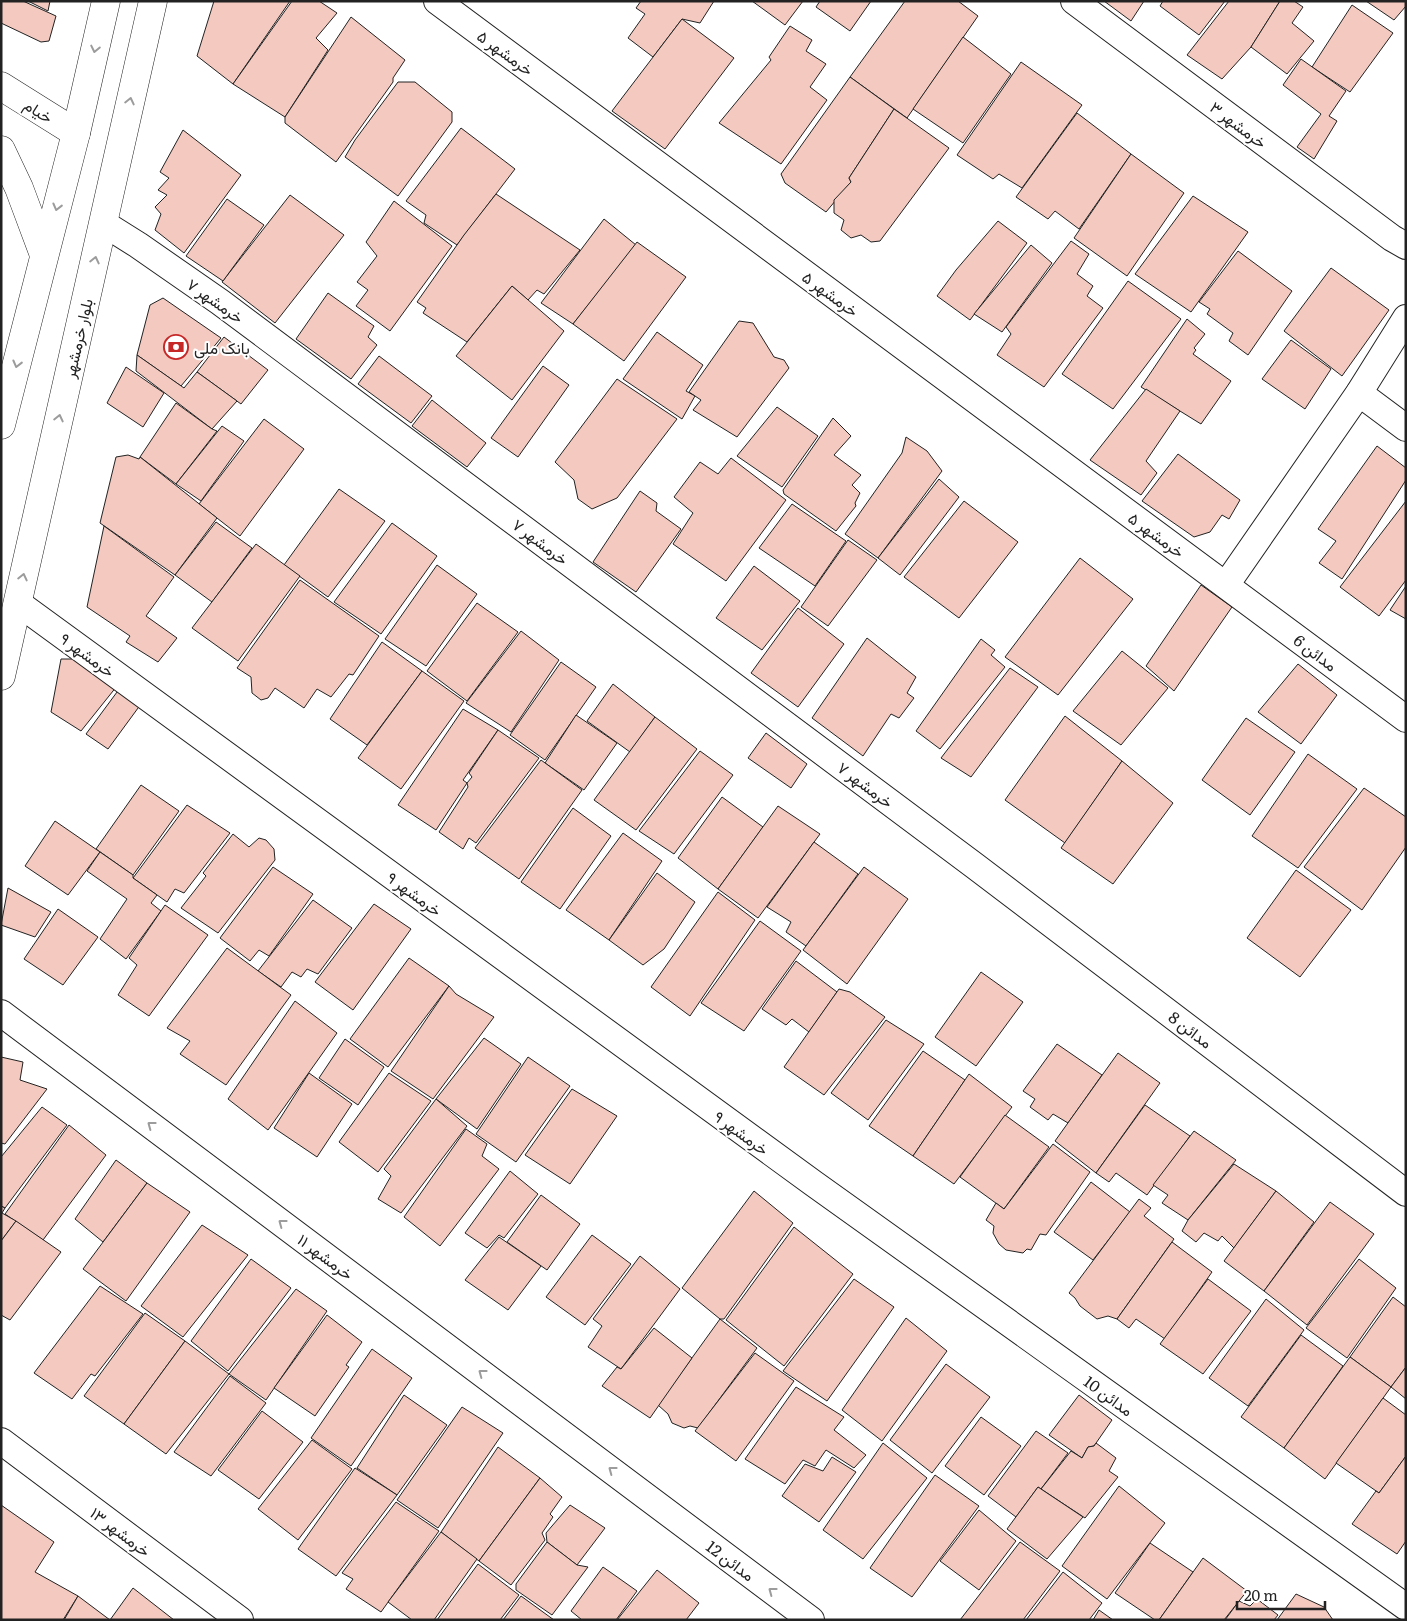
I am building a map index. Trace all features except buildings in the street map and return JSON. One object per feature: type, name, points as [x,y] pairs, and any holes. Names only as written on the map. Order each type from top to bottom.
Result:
[{"type":"main road","points":[[1,425],[76,133],[106,1]]},
{"type":"main road","name":"بلوار خرمشهر","points":[[1,676],[153,1]]},
{"type":"main road","name":"خیام","points":[[1,86],[76,133]]},
{"type":"main road","points":[[1,150],[19,188],[44,256]]},
{"type":"street","name":"خرمشهر ۵","points":[[437,1],[1226,585]]},
{"type":"street","name":"خرمشهر ۳","points":[[1074,1],[1392,238],[1406,246]]},
{"type":"street","name":"خرمشهر ۷","points":[[103,223],[220,302],[976,866]]},
{"type":"street","points":[[1226,585],[1359,393],[1406,318]]},
{"type":"street","points":[[1359,393],[1406,428]]},
{"type":"street","name":"مدائن 6","points":[[1226,585],[1406,719]]},
{"type":"street","name":"خرمشهر ۹","points":[[18,603],[813,1183]]},
{"type":"street","name":"مدائن 8","points":[[976,866],[1406,1193]]},
{"type":"street","name":"خرمشهر ۱۱","points":[[1,1013],[651,1499]]},
{"type":"street","name":"مدائن 10","points":[[813,1183],[1406,1607]]},
{"type":"street","name":"خرمشهر ۱۳","points":[[1,1441],[240,1620]]},
{"type":"street","name":"مدائن 12","points":[[651,1499],[812,1620]]},
{"type":"street","points":[[1399,1620],[1406,1611]]},
{"type":"place","name":"بانک ملی","points":[[176,347]]}]
